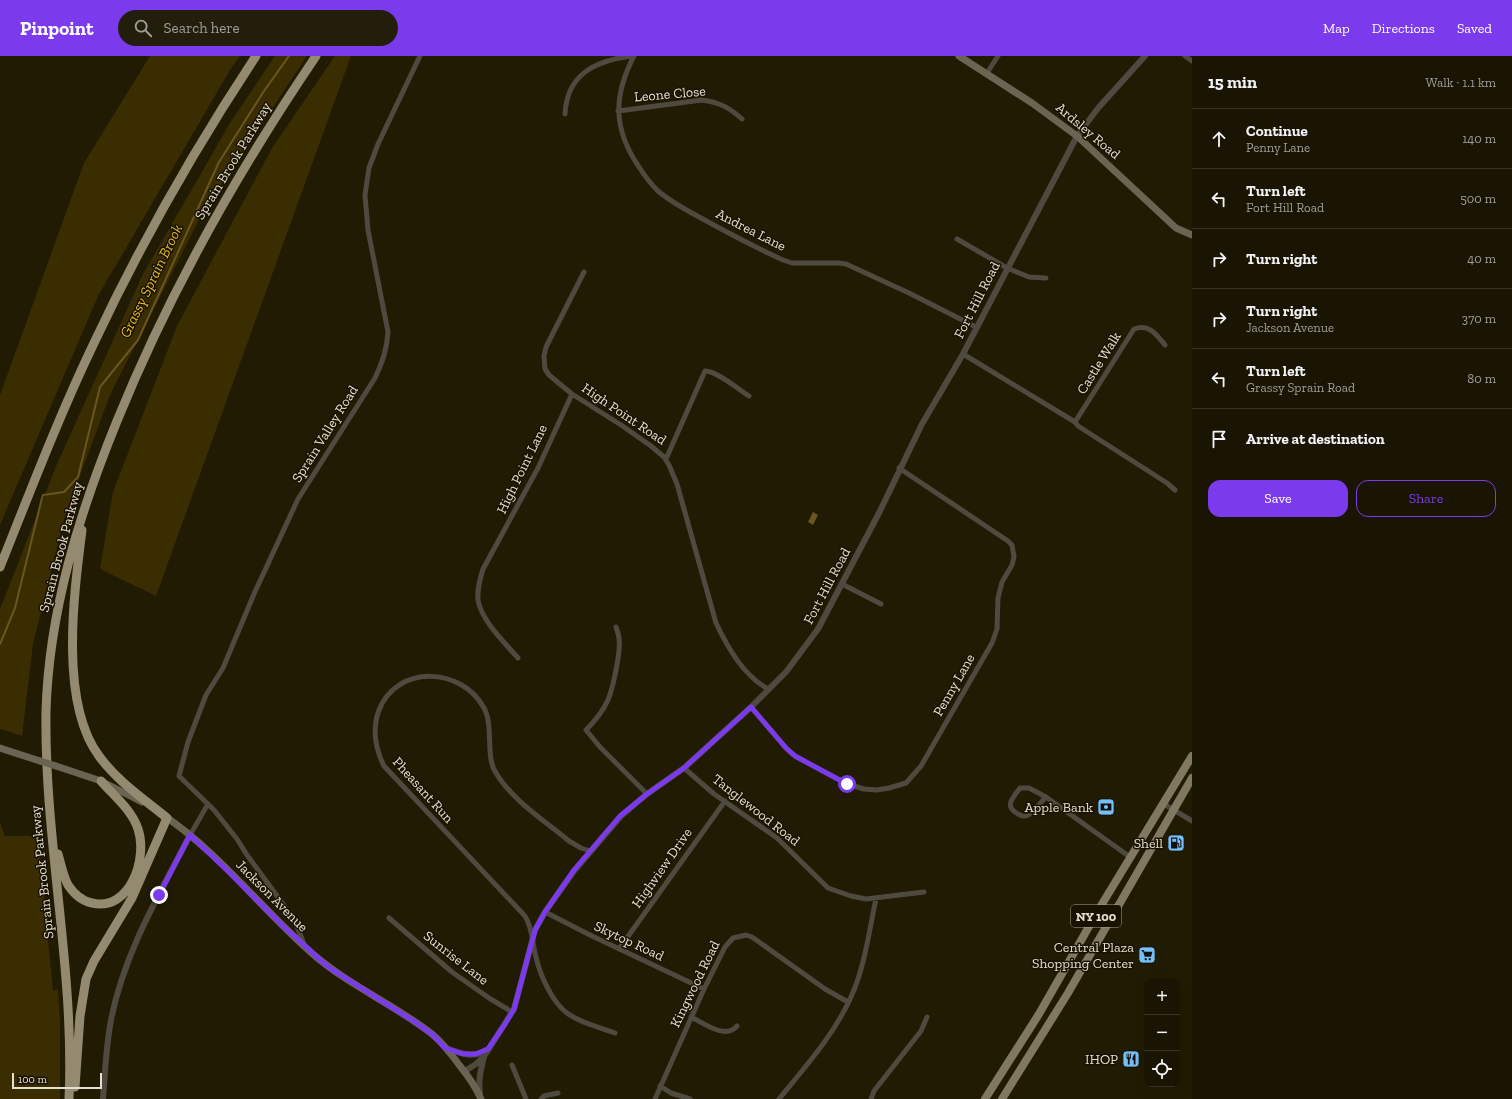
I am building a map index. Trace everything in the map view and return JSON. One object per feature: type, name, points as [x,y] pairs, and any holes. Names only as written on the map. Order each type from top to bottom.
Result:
[{"type":"highway","points":[[0,567],[33,483],[78,376],[132,265],[197,150],[256,56]]},
{"type":"highway","name":"Sprain Brook Parkway","points":[[69,1099],[70,1042],[68,998],[50,821],[46,732],[49,666],[62,586],[85,507],[102,458],[128,393],[176,292],[239,176],[316,56]]},
{"type":"highway","points":[[0,550],[33,483]]},
{"type":"highway","points":[[74,1099],[80,1011],[86,979],[94,961],[132,898],[167,818],[124,782],[104,762],[83,726],[78,710],[74,658],[74,609],[85,507]]},
{"type":"highway","points":[[50,821],[64,876],[67,884],[76,895],[87,902],[99,904],[111,902],[121,896],[129,887],[137,870],[141,852],[140,834],[129,812],[101,781]]},
{"type":"main road","name":"Ardsley Road","points":[[959,56],[1032,103],[1077,136],[1172,224],[1182,232],[1192,235]]},
{"type":"main road","name":"Jackson Avenue","points":[[0,748],[101,781],[145,803],[167,818],[190,835],[305,947],[328,967],[420,1025],[433,1035],[465,1072],[481,1098]]},
{"type":"main road","name":"NY 100","points":[[985,1099],[1044,1006],[1130,857],[1164,804],[1192,756]]},
{"type":"main road","name":"NY 100","points":[[1002,1099],[1056,1013],[1192,778]]},
{"type":"street","name":"Sprain Valley Road","points":[[208,804],[179,776],[188,742],[206,695],[223,668],[254,594],[298,499],[375,378],[383,362],[387,347],[388,332],[368,230],[365,195],[369,168],[378,144],[420,56]]},
{"type":"street","points":[[565,114],[568,93],[572,86],[585,72],[594,66],[611,59],[632,56]]},
{"type":"street","name":"Andrea Lane","points":[[632,56],[622,84],[619,98],[618,111],[621,131],[631,156],[657,190],[675,204],[724,231],[783,260],[792,263],[839,262],[846,264],[909,293],[976,327]]},
{"type":"street","points":[[986,73],[998,56]]},
{"type":"street","name":"Fort Hill Road","points":[[465,1072],[476,1064],[486,1052],[512,1012],[519,992],[535,930],[545,912],[574,870],[620,816],[647,794],[684,768],[751,707],[786,672],[808,644],[825,617],[879,513],[899,468],[922,424],[963,354],[1077,136],[1099,107],[1145,56]]},
{"type":"street","points":[[1185,56],[1192,61]]},
{"type":"street","name":"Leone Close","points":[[618,111],[702,100],[712,101],[723,105],[742,119]]},
{"type":"street","points":[[957,239],[1007,268],[1029,277],[1046,278]]},
{"type":"street","name":"High Point Road","points":[[584,272],[550,337],[544,356],[545,369],[549,375],[572,394],[651,446],[666,460],[678,484],[716,623],[726,644],[739,662],[751,676],[768,689]]},
{"type":"street","name":"Castle Walk","points":[[1075,422],[1134,329],[1140,326],[1147,328],[1154,332],[1165,345]]},
{"type":"street","points":[[963,354],[1075,422],[1078,426],[1167,483],[1175,490]]},
{"type":"street","points":[[666,460],[705,372],[717,375],[749,396]]},
{"type":"street","name":"High Point Lane","points":[[518,658],[490,624],[482,610],[478,600],[479,581],[483,569],[538,468],[572,394]]},
{"type":"street","name":"Penny Lane","points":[[751,707],[786,748],[795,756],[847,784],[864,789],[877,790],[889,788],[906,783],[921,766],[992,643],[997,629],[998,598],[1002,582],[1012,565],[1014,557],[1012,545],[1008,541],[899,468]]},
{"type":"street","points":[[842,584],[881,604]]},
{"type":"street","points":[[616,627],[620,639],[619,649],[608,700],[586,730],[600,747],[647,794]]},
{"type":"street","name":"Pheasant Run","points":[[590,851],[569,841],[504,786],[494,771],[492,763],[488,717],[478,698],[471,690],[452,680],[435,677],[422,677],[410,679],[399,685],[389,695],[380,709],[375,733],[376,746],[384,766],[525,916],[529,923],[535,957],[539,970],[561,1007],[567,1013],[580,1020],[615,1033]]},
{"type":"street","name":"Tanglewood Road","points":[[684,768],[714,794],[777,838],[828,888],[851,896],[866,899],[924,892]]},
{"type":"street","points":[[1046,798],[1030,815],[1022,816],[1012,811],[1010,807],[1011,800],[1020,788],[1029,788],[1046,798],[1130,857]]},
{"type":"street","name":"Highview Drive","points":[[620,949],[725,801]]},
{"type":"street","points":[[103,1099],[107,1046],[111,1020],[125,968],[135,941],[190,835],[208,804],[237,839],[247,856],[283,904],[296,924],[305,947]]},
{"type":"street","points":[[1164,804],[1192,821]]},
{"type":"street","points":[[779,1099],[817,1052],[834,1027],[848,1002],[858,979],[876,899]]},
{"type":"street","name":"Skytop Road","points":[[545,912],[704,989]]},
{"type":"street","name":"Sunrise Lane","points":[[389,918],[452,972],[488,998],[512,1012]]},
{"type":"street","name":"Kingwood Road","points":[[655,1099],[704,989],[728,942],[733,938],[746,935],[760,941],[800,972],[848,1002]]},
{"type":"street","points":[[1044,1006],[1056,1013]]},
{"type":"street","points":[[691,1017],[707,1026],[727,1032],[734,1030],[737,1026]]},
{"type":"street","points":[[871,1099],[874,1091],[921,1032],[927,1017]]},
{"type":"street","points":[[445,1048],[470,1055],[486,1052],[479,1075],[478,1086],[481,1098]]},
{"type":"street","points":[[512,1065],[518,1083],[526,1099]]},
{"type":"street","points":[[660,1086],[671,1093],[690,1099]]},
{"type":"street","points":[[541,1099],[544,1096],[558,1093]]},
{"type":"shaded area","points":[[150,56],[240,56],[230,70],[98,296],[0,525],[0,395],[84,163]]},
{"type":"shaded area","points":[[275,56],[307,56],[202,214],[110,395],[64,519],[33,644],[22,736],[0,729],[0,609],[57,464],[143,274],[230,123]]},
{"type":"shaded area","points":[[335,56],[351,56],[156,596],[100,569],[113,492],[177,326],[272,148]]},
{"type":"shaded area","points":[[813,512],[818,515],[813,525],[808,522]]},
{"type":"shaded area","points":[[0,823],[5,836],[38,836],[53,991],[58,989],[60,1020],[60,1099],[0,1099]]},
{"type":"waterway","name":"Grassy Sprain Brook","points":[[0,644],[15,608],[43,495],[64,492],[78,477],[100,387],[138,340],[219,162],[264,91],[289,56]]},
{"type":"place","name":"Apple Bank","points":[[1106,807]]},
{"type":"place","name":"Shell","points":[[1176,843]]},
{"type":"place","name":"Central Plaza Shopping Center","points":[[1147,955]]},
{"type":"place","name":"IHOP","points":[[1131,1059]]},
{"type":"route","points":[[159,895],[190,835],[283,926],[328,967],[415,1022],[433,1035],[445,1048],[470,1055],[488,1049],[514,1009],[528,950],[535,930],[545,912],[574,870],[620,816],[647,794],[684,768],[751,707],[786,748],[795,756],[847,784]]}]
